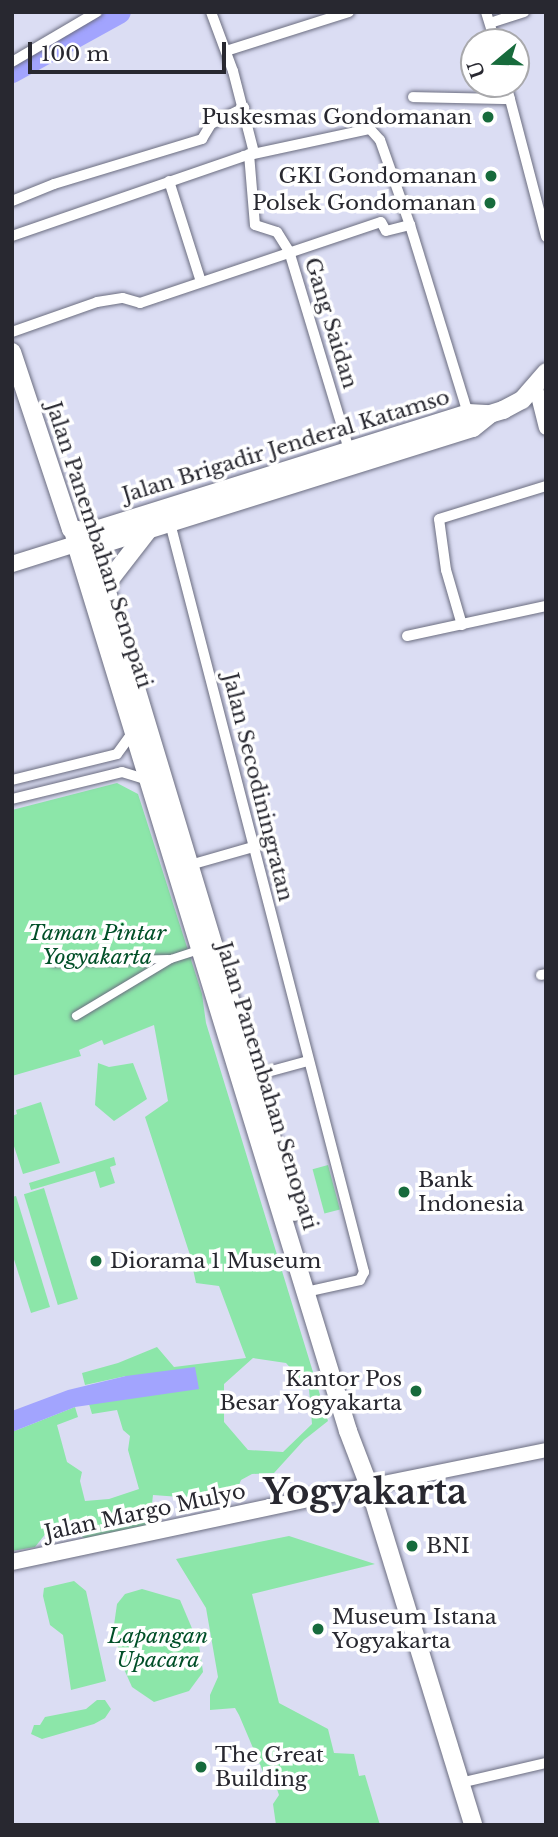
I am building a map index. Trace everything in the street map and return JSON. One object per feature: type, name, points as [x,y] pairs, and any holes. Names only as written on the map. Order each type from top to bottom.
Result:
[{"type":"main road","name":"Jalan Panembahan Senopati","points":[[12,352],[82,538],[105,586],[253,1076],[348,1431],[369,1486],[473,1825]]},
{"type":"main road","name":"Jalan Brigadir Jenderal Katamso","points":[[82,538],[149,530],[473,428],[490,414],[516,404],[541,378]]},
{"type":"main road","name":"Jalan Brigadir Jenderal Katamso","points":[[82,538],[468,413],[490,414]]},
{"type":"main road","points":[[105,586],[149,530]]},
{"type":"main road","name":"Jalan Panembahan Senopati","points":[[82,538],[134,731],[201,949],[312,1291]]},
{"type":"main road","points":[[12,564],[82,538]]},
{"type":"main road","name":"Jalan Margo Mulyo","points":[[12,1562],[369,1486]]},
{"type":"street","points":[[12,62],[97,12]]},
{"type":"street","points":[[211,12],[244,108],[249,154]]},
{"type":"street","points":[[226,51],[349,12]]},
{"type":"street","points":[[488,18],[524,12]]},
{"type":"street","points":[[413,97],[510,99],[546,237]]},
{"type":"street","points":[[12,201],[54,184],[204,138],[210,124],[244,108]]},
{"type":"street","points":[[12,236],[249,154],[360,129],[372,130],[380,140],[410,225],[468,413]]},
{"type":"street","name":"Gang Saidan","points":[[249,154],[255,225],[277,232],[289,251],[349,450]]},
{"type":"street","points":[[169,181],[201,282]]},
{"type":"street","points":[[12,332],[86,305],[123,298],[140,303],[381,222],[386,232],[410,225]]},
{"type":"street","points":[[541,378],[546,428]]},
{"type":"street","points":[[463,625],[446,570],[439,519],[546,486]]},
{"type":"street","name":"Jalan Secodiningratan","points":[[170,523],[364,1272],[360,1280],[312,1291]]},
{"type":"street","points":[[407,636],[546,606]]},
{"type":"street","points":[[12,780],[117,754],[134,731]]},
{"type":"street","points":[[117,754],[122,772]]},
{"type":"street","points":[[12,799],[122,772],[149,780]]},
{"type":"street","points":[[190,865],[253,847]]},
{"type":"street","points":[[76,1016],[171,958],[201,949]]},
{"type":"street","points":[[54,962],[171,958]]},
{"type":"street","points":[[253,1076],[308,1060]]},
{"type":"street","points":[[369,1486],[546,1450]]},
{"type":"street","points":[[460,1783],[546,1763]]},
{"type":"green space","name":"Taman Pintar Yogyakarta","points":[[117,783],[138,794],[202,994],[206,1023],[328,1421],[304,1440],[274,1473],[252,1474],[241,1480],[233,1500],[198,1511],[180,1497],[153,1495],[151,1513],[157,1523],[88,1541],[72,1529],[56,1534],[47,1532],[35,1547],[12,1551],[12,1432],[75,1407],[78,1417],[57,1425],[67,1462],[82,1472],[80,1481],[85,1501],[109,1499],[139,1489],[128,1450],[130,1436],[123,1430],[117,1410],[92,1414],[89,1404],[126,1376],[85,1385],[82,1373],[118,1363],[157,1347],[174,1367],[246,1358],[219,1286],[196,1283],[190,1255],[145,1117],[168,1101],[154,1025],[104,1045],[102,1040],[79,1050],[81,1056],[12,1076],[12,810]],"holes":[[[253,1358],[286,1363],[309,1389],[312,1424],[283,1452],[248,1450],[224,1422],[224,1384]]]},
{"type":"green space","points":[[98,1063],[109,1067],[133,1063],[147,1099],[114,1121],[95,1105]]},
{"type":"green space","points":[[41,1102],[60,1163],[23,1174],[12,1140],[12,1116],[17,1114],[16,1110]]},
{"type":"green space","points":[[114,1157],[116,1165],[110,1167],[115,1183],[100,1188],[95,1171],[31,1190],[29,1183]]},
{"type":"green space","points":[[328,1165],[340,1209],[324,1214],[313,1169]]},
{"type":"green space","points":[[44,1188],[78,1299],[58,1305],[24,1194]]},
{"type":"green space","points":[[16,1196],[50,1307],[31,1313],[12,1253],[12,1197]]},
{"type":"green space","points":[[289,1536],[375,1564],[252,1594],[279,1703],[328,1729],[334,1753],[354,1754],[359,1776],[365,1775],[380,1825],[276,1825],[273,1804],[279,1795],[277,1789],[264,1774],[235,1708],[210,1710],[210,1695],[218,1677],[206,1608],[176,1559]]},
{"type":"green space","points":[[74,1581],[86,1591],[106,1681],[71,1690],[63,1635],[50,1625],[43,1596],[44,1588]]},
{"type":"green space","name":"Lapangan Upacara","points":[[142,1589],[180,1600],[199,1645],[203,1672],[189,1691],[154,1702],[132,1687],[120,1660],[114,1625],[117,1604],[125,1594]]},
{"type":"green space","points":[[97,1700],[105,1700],[111,1709],[105,1718],[94,1724],[42,1739],[31,1734],[34,1725],[40,1725],[45,1717],[86,1709]]},
{"type":"water","points":[[195,1367],[199,1389],[75,1407],[12,1432],[12,1411],[68,1390],[126,1376]]},
{"type":"waterway","points":[[12,71],[119,12]]},
{"type":"place","name":"Puskesmas Gondomanan","points":[[488,117]]},
{"type":"place","name":"GKI Gondomanan","points":[[491,176]]},
{"type":"place","name":"Polsek Gondomanan","points":[[490,203]]},
{"type":"place","name":"Bank Indonesia","points":[[404,1192]]},
{"type":"place","name":"Diorama 1 Museum","points":[[96,1261]]},
{"type":"place","name":"Kantor Pos Besar Yogyakarta","points":[[416,1391]]},
{"type":"place","name":"BNI","points":[[412,1546]]},
{"type":"place","name":"Museum Istana Yogyakarta","points":[[318,1629]]},
{"type":"place","name":"The Great Building","points":[[201,1767]]},
{"type":"district","name":"Yogyakarta","points":[[365,1492]]}]
